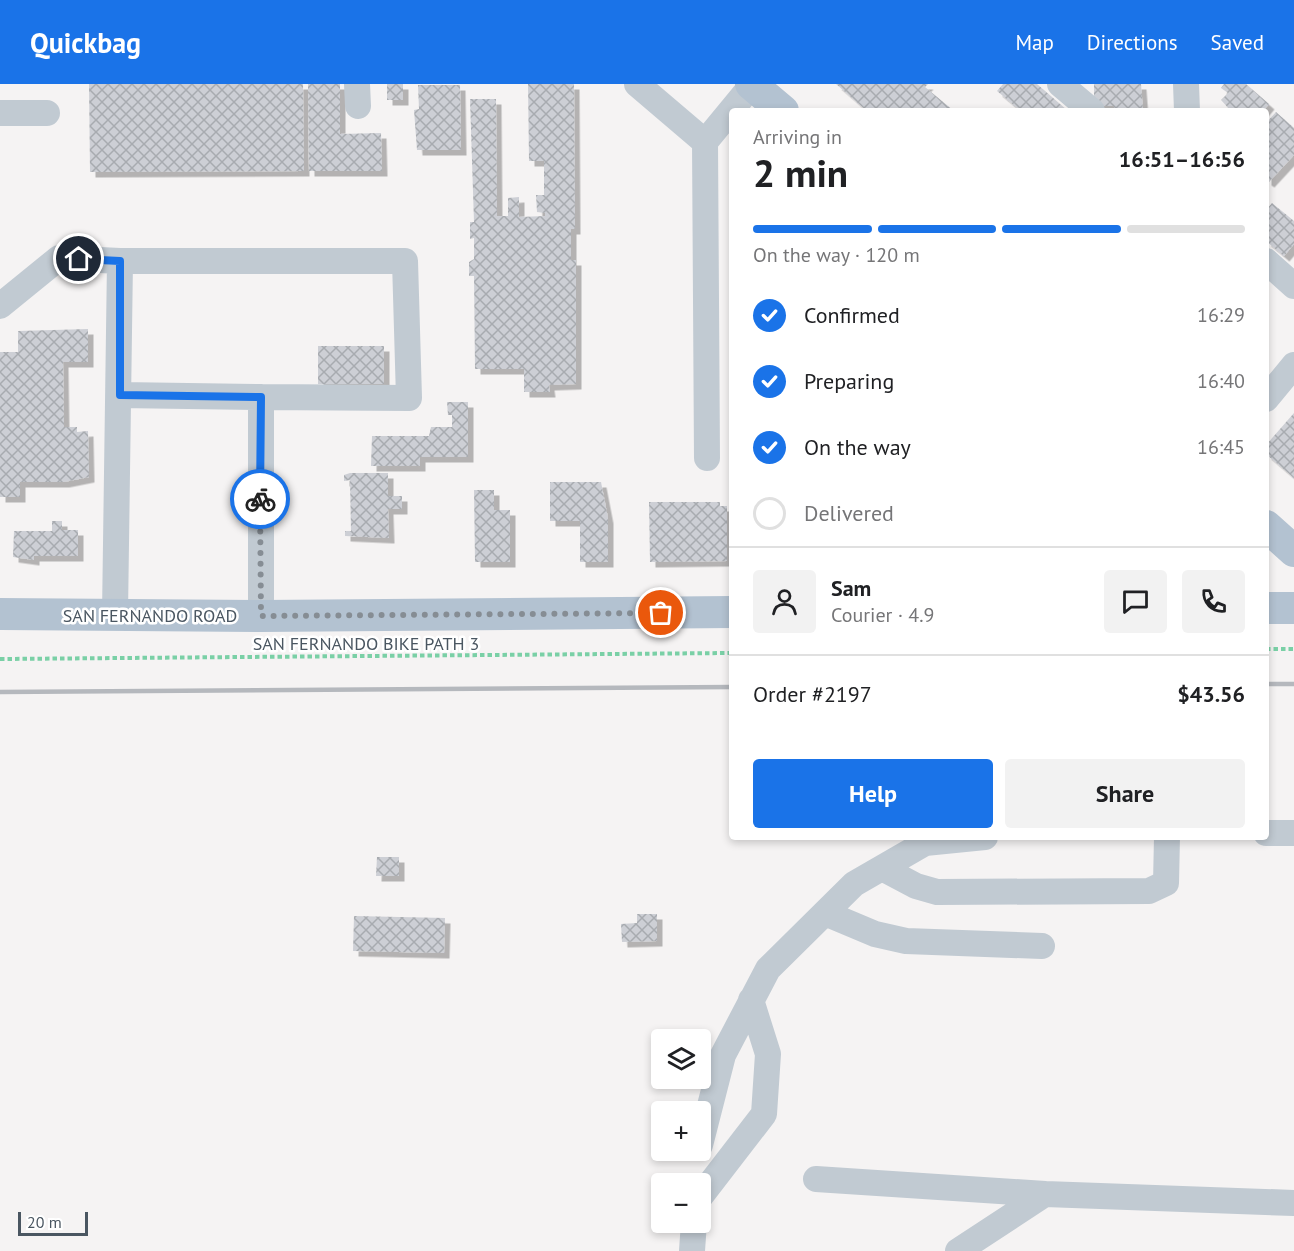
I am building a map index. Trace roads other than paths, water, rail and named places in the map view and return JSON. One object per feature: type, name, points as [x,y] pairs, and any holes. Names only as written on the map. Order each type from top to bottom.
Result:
[{"type":"main road","points":[[752,84],[780,108]]},
{"type":"main road","points":[[1269,529],[1294,551]]},
{"type":"main road","points":[[1269,608],[1294,608]]},
{"type":"main road","name":"SAN FERNANDO ROAD","points":[[0,614],[261,616],[729,612]]},
{"type":"street","points":[[637,84],[705,142]]},
{"type":"street","points":[[733,108],[752,84]]},
{"type":"street","points":[[1060,84],[1088,108]]},
{"type":"street","points":[[1186,84],[1187,108]]},
{"type":"street","points":[[707,458],[705,142],[729,112]]},
{"type":"street","points":[[0,113],[47,113]]},
{"type":"street","points":[[0,306],[59,258],[120,261],[405,261],[409,398],[120,395]]},
{"type":"street","points":[[116,614],[120,261]]},
{"type":"street","points":[[1269,264],[1294,286]]},
{"type":"street","points":[[1269,395],[1294,365]]},
{"type":"street","points":[[261,397],[261,616]]},
{"type":"street","points":[[1269,833],[1294,833]]},
{"type":"street","points":[[711,1102],[723,1055],[768,969],[854,884],[925,843],[955,840]]},
{"type":"street","points":[[882,868],[916,886],[937,892],[1149,891],[1166,883],[1167,840]]},
{"type":"street","points":[[825,913],[875,934],[906,941],[1042,946]]},
{"type":"street","points":[[711,1183],[764,1114],[768,1054],[751,1000]]},
{"type":"street","points":[[816,1179],[1045,1194],[1294,1203]]},
{"type":"street","points":[[958,1251],[1045,1194]]},
{"type":"street","points":[[692,1251],[693,1233]]},
{"type":"railway","points":[[1269,684],[1294,684]]},
{"type":"railway","points":[[0,692],[729,687]]}]
